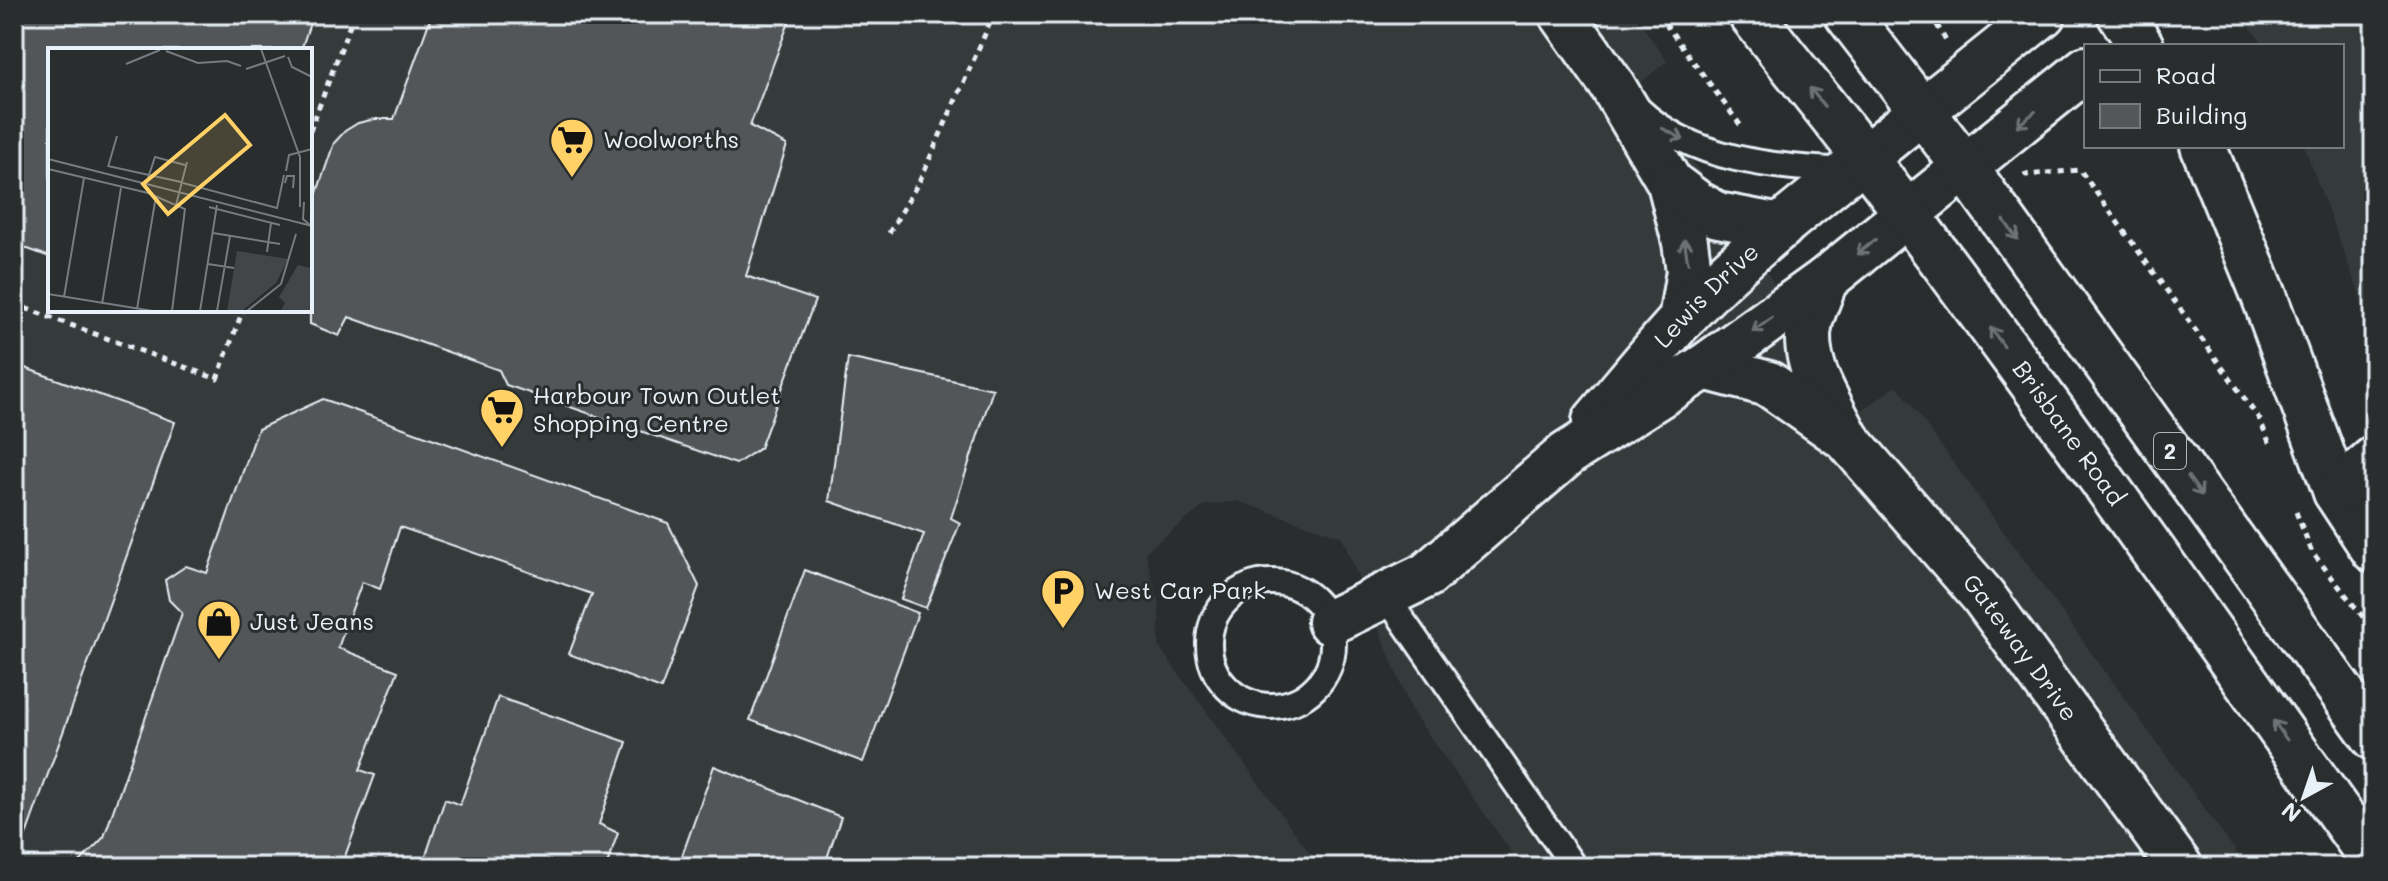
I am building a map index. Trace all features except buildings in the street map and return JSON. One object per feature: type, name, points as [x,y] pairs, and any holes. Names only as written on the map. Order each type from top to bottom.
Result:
[{"type":"main road","points":[[1562,14],[1612,85],[1670,183],[1689,271],[1681,320]]},
{"type":"main road","name":"Brisbane Road","points":[[1751,14],[1858,165],[1907,214],[2173,578],[2374,862]]},
{"type":"main road","name":"2","points":[[1847,14],[1965,167],[2374,737]]},
{"type":"main road","points":[[1922,111],[2043,14]]},
{"type":"main road","points":[[1965,167],[2084,71]]},
{"type":"main road","name":"Lewis Drive","points":[[1567,454],[1681,320],[1718,283],[1922,111]]},
{"type":"main road","points":[[2204,148],[2263,293],[2336,492],[2374,550]]},
{"type":"main road","name":"Lewis Drive","points":[[1330,622],[1427,575],[1567,454],[1704,367],[1825,280],[1965,167]]},
{"type":"main road","points":[[1670,183],[1718,215],[1781,227]]},
{"type":"main road","name":"Gateway Drive","points":[[1825,280],[1810,321],[1810,363],[1847,439]]},
{"type":"main road","name":"Gateway Drive","points":[[1704,367],[1769,384],[1847,439],[1983,596],[2180,867]]},
{"type":"main road","points":[[2336,492],[2374,459]]},
{"type":"lane","points":[[1612,85],[1647,118],[1704,148],[1741,160],[1812,169],[1858,165]]},
{"type":"lane","points":[[1276,581],[1293,585],[1321,606],[1330,622],[1332,657],[1325,674],[1314,689],[1300,699],[1283,705],[1252,703],[1238,697],[1217,676],[1211,663],[1208,649],[1212,621],[1228,597],[1259,582],[1276,581]]},
{"type":"lane","points":[[1385,595],[1574,867]]},
{"type":"path","points":[[312,126],[354,14]]},
{"type":"path","points":[[889,233],[921,178],[994,14]]},
{"type":"path","points":[[1658,14],[1740,122],[1746,142],[1741,160]]},
{"type":"path","points":[[1931,14],[1945,40],[1971,73]]},
{"type":"path","points":[[2008,133],[2026,175],[2080,170],[2260,420],[2272,449]]},
{"type":"path","points":[[14,304],[217,379],[242,312]]},
{"type":"path","points":[[2295,508],[2312,552],[2374,631]]},
{"type":"shaded area","points":[[14,14],[1634,14],[1667,61],[1640,83],[1860,412],[1897,385],[2247,867],[1522,867],[1411,710],[1342,537],[1238,501],[1205,505],[1145,552],[1159,605],[1159,647],[1320,867],[14,867]]},
{"type":"shaded area","points":[[2240,14],[2374,14],[2374,333],[2305,148],[2344,148],[2344,44],[2263,44]]},
{"type":"place","name":"Woolworths","points":[[572,179]]},
{"type":"place","name":"Harbour Town Outlet Shopping Centre","points":[[502,449]]},
{"type":"place","name":"West Car Park","points":[[1063,630]]},
{"type":"place","name":"Just Jeans","points":[[219,661]]}]
